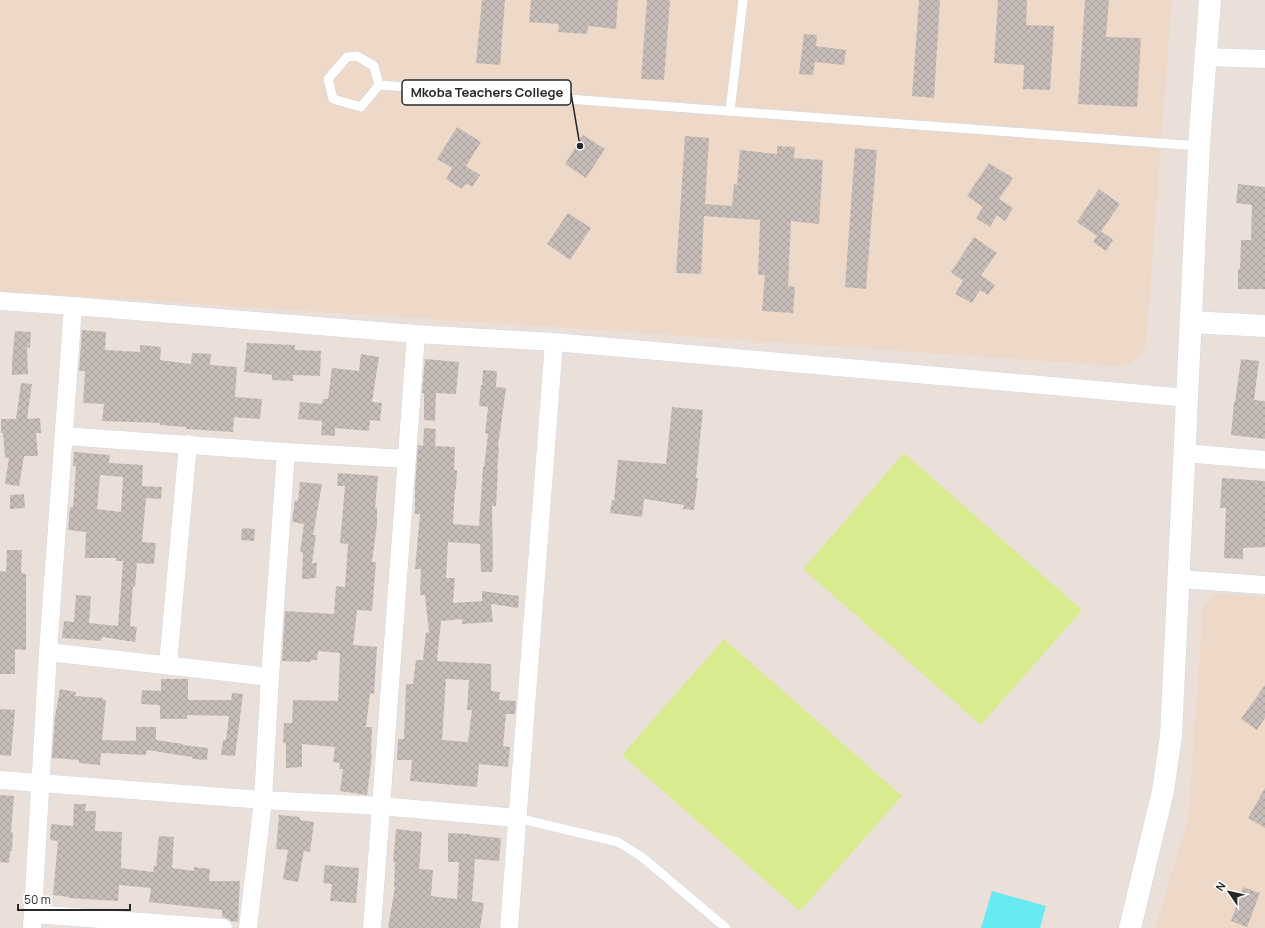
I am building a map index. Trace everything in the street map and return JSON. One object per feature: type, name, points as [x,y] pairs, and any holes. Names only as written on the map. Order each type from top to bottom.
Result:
[{"type":"street","points":[[1130,928],[1163,791],[1171,736],[1199,146],[1210,0]]},
{"type":"street","points":[[1206,56],[1265,60]]},
{"type":"street","points":[[0,301],[416,334],[554,342],[1188,398]]},
{"type":"street","points":[[73,306],[48,652],[33,921],[223,928]]},
{"type":"street","points":[[1191,322],[1265,326]]},
{"type":"street","points":[[372,928],[416,334]]},
{"type":"street","points":[[510,928],[517,818],[554,342]]},
{"type":"street","points":[[64,436],[407,459]]},
{"type":"street","points":[[168,664],[188,444]]},
{"type":"street","points":[[248,928],[263,800],[286,452]]},
{"type":"street","points":[[1185,453],[1265,460]]},
{"type":"street","points":[[1179,579],[1265,585]]},
{"type":"street","points":[[48,652],[168,664],[270,677]]},
{"type":"street","points":[[0,780],[263,800],[380,806],[517,818]]},
{"type":"lane","points":[[730,111],[743,0]]},
{"type":"lane","points":[[357,56],[374,66],[379,85],[360,107],[333,99],[328,79],[347,57],[357,56]]},
{"type":"lane","points":[[379,85],[1199,146]]},
{"type":"lane","points":[[517,818],[618,842],[626,846],[642,857],[726,928]]},
{"type":"shaded area","points":[[0,0],[1172,0],[1146,346],[1142,354],[1129,364],[1114,366],[568,328],[0,291]]},
{"type":"shaded area","points":[[1214,593],[1265,597],[1265,928],[1155,928],[1188,820],[1203,609]]},
{"type":"green space","points":[[904,453],[1082,610],[981,725],[803,569]]},
{"type":"green space","points":[[724,639],[902,796],[800,911],[622,755]]},
{"type":"water","points":[[992,891],[1046,906],[1040,928],[981,928]]},
{"type":"building","points":[[482,0],[505,0],[500,65],[476,63]]},
{"type":"building","points":[[531,0],[618,0],[616,29],[588,26],[587,34],[558,32],[559,24],[529,22]]},
{"type":"building","points":[[647,0],[670,0],[664,80],[641,79]]},
{"type":"building","points":[[919,0],[940,0],[934,98],[912,96]]},
{"type":"building","points":[[998,0],[1027,0],[1026,25],[1054,26],[1050,90],[1023,89],[1024,65],[994,63]]},
{"type":"building","points":[[1085,0],[1109,0],[1106,37],[1141,38],[1137,107],[1078,104]]},
{"type":"building","points":[[804,34],[817,35],[816,46],[846,50],[844,65],[815,62],[813,75],[799,74]]},
{"type":"building","points":[[457,127],[481,142],[466,166],[480,175],[472,187],[466,183],[462,189],[446,179],[452,168],[437,159]]},
{"type":"building","points":[[583,135],[605,149],[586,178],[565,164]]},
{"type":"building","points":[[685,136],[709,138],[705,204],[732,206],[734,184],[737,185],[740,150],[777,154],[777,146],[795,147],[794,158],[823,160],[819,224],[791,221],[788,286],[795,287],[793,313],[762,311],[765,275],[758,275],[760,220],[704,216],[701,274],[676,273]]},
{"type":"building","points":[[855,148],[877,150],[866,289],[845,287]]},
{"type":"building","points":[[989,163],[1013,178],[999,199],[1013,208],[1005,221],[997,215],[990,227],[976,218],[983,207],[967,196]]},
{"type":"building","points":[[1238,184],[1265,187],[1265,289],[1238,289],[1238,269],[1240,269],[1241,240],[1251,240],[1252,205],[1236,203]]},
{"type":"building","points":[[1099,189],[1120,204],[1101,231],[1113,240],[1106,251],[1093,242],[1097,236],[1077,222]]},
{"type":"building","points":[[568,213],[591,228],[570,260],[547,244]]},
{"type":"building","points":[[974,237],[997,253],[981,275],[995,285],[988,295],[980,290],[972,303],[955,294],[963,281],[951,272]]},
{"type":"building","points":[[82,330],[106,332],[105,350],[140,352],[140,345],[161,347],[160,360],[191,364],[192,353],[211,354],[210,365],[237,367],[235,397],[262,399],[260,419],[234,417],[233,432],[186,429],[186,427],[160,425],[160,423],[102,421],[104,404],[83,403],[85,371],[79,371]]},
{"type":"building","points":[[15,331],[31,332],[30,348],[27,347],[28,374],[12,375]]},
{"type":"building","points":[[247,343],[295,345],[295,350],[321,351],[320,376],[293,375],[293,381],[272,380],[272,375],[244,372]]},
{"type":"building","points":[[361,354],[379,357],[372,402],[382,403],[380,421],[370,420],[369,431],[335,428],[335,436],[321,435],[322,421],[298,419],[300,402],[322,404],[323,399],[328,399],[332,368],[359,371]]},
{"type":"building","points":[[425,359],[459,362],[456,394],[436,393],[435,421],[424,420],[424,393],[422,393]]},
{"type":"building","points":[[1241,359],[1259,361],[1254,400],[1265,401],[1265,439],[1231,435],[1234,402]]},
{"type":"building","points":[[483,370],[497,371],[496,387],[506,388],[498,446],[496,506],[492,506],[493,569],[492,572],[481,572],[480,544],[448,542],[446,578],[455,578],[453,603],[482,601],[482,591],[519,596],[518,608],[491,604],[493,622],[462,624],[462,619],[441,621],[437,661],[491,664],[491,691],[500,692],[499,700],[516,701],[515,714],[506,714],[503,746],[510,747],[508,767],[479,764],[477,787],[410,781],[412,760],[397,760],[398,739],[404,739],[406,684],[413,684],[416,660],[423,660],[426,632],[429,633],[425,595],[420,595],[421,569],[415,569],[420,514],[415,514],[418,445],[423,446],[424,428],[436,429],[435,446],[455,447],[454,470],[457,470],[453,524],[479,526],[483,467],[488,434],[485,433],[488,407],[479,406]],"holes":[[[446,679],[469,680],[467,710],[472,710],[468,742],[442,740]]]},
{"type":"building","points":[[21,383],[32,384],[27,419],[40,418],[41,433],[36,433],[38,456],[24,456],[19,486],[5,484],[9,457],[5,458],[3,433],[1,433],[1,419],[16,419]]},
{"type":"building","points":[[672,407],[703,410],[694,510],[683,509],[684,505],[644,499],[642,517],[610,513],[612,500],[614,501],[618,460],[666,464]]},
{"type":"building","points":[[74,452],[110,455],[109,463],[143,465],[142,486],[162,487],[161,499],[146,498],[142,542],[156,543],[154,564],[137,563],[135,587],[133,586],[130,626],[137,627],[135,642],[102,637],[101,641],[62,638],[64,621],[74,622],[76,595],[91,596],[89,623],[118,626],[123,561],[116,561],[116,558],[85,558],[86,532],[68,530],[70,507],[73,507],[76,466],[73,466]],"holes":[[[100,475],[123,477],[121,512],[97,509]]]},
{"type":"building","points":[[338,473],[378,476],[375,508],[377,508],[377,524],[372,562],[376,562],[372,611],[357,610],[353,645],[377,647],[374,694],[370,693],[366,727],[372,727],[372,755],[367,795],[340,791],[343,769],[339,769],[340,763],[333,762],[335,747],[302,744],[302,767],[286,768],[286,743],[283,743],[284,723],[292,723],[293,700],[338,701],[340,653],[318,651],[317,660],[311,660],[310,662],[282,661],[285,611],[334,614],[336,586],[345,587],[348,544],[340,543],[345,486],[337,486]]},
{"type":"building","points":[[1222,478],[1265,481],[1265,547],[1243,548],[1243,559],[1224,558],[1226,508],[1220,508]]},
{"type":"building","points":[[300,482],[322,484],[313,535],[316,535],[312,563],[317,563],[316,578],[310,579],[302,579],[303,552],[300,552],[304,524],[292,522],[295,500],[298,501]]},
{"type":"building","points":[[24,494],[25,508],[10,509],[10,495]]},
{"type":"building","points":[[242,528],[255,529],[254,541],[241,540]]},
{"type":"building","points":[[7,550],[22,550],[21,573],[26,574],[26,650],[15,649],[15,674],[0,674],[0,571],[6,572]]},
{"type":"building","points":[[161,679],[188,679],[188,700],[231,700],[232,693],[243,694],[235,756],[221,755],[223,740],[226,740],[229,716],[187,715],[187,719],[160,719],[160,705],[141,704],[142,690],[161,691]]},
{"type":"building","points":[[1265,685],[1265,718],[1257,730],[1241,719]]},
{"type":"building","points":[[60,689],[76,692],[75,696],[103,698],[103,700],[106,700],[102,740],[136,741],[136,727],[156,727],[156,740],[208,748],[207,760],[192,759],[192,757],[147,750],[146,755],[101,753],[100,765],[79,763],[79,760],[52,758],[55,717]]},
{"type":"building","points":[[0,709],[15,710],[11,756],[0,755]]},
{"type":"building","points":[[1265,788],[1265,828],[1248,818]]},
{"type":"building","points":[[0,795],[14,796],[11,832],[13,832],[12,851],[10,851],[9,863],[0,862]]},
{"type":"building","points":[[74,804],[86,804],[85,811],[96,811],[95,831],[122,832],[121,868],[153,872],[154,866],[156,866],[159,836],[174,837],[172,868],[194,871],[194,867],[210,869],[209,881],[240,881],[238,922],[222,917],[222,910],[149,902],[151,888],[119,885],[118,901],[69,898],[53,895],[58,841],[50,840],[51,824],[73,826]]},
{"type":"building","points":[[279,815],[300,817],[300,820],[314,822],[310,852],[304,851],[298,882],[283,879],[288,850],[276,849]]},
{"type":"building","points":[[396,829],[422,832],[419,869],[433,870],[431,896],[457,899],[459,862],[448,862],[448,833],[501,838],[499,861],[475,859],[472,901],[484,903],[480,928],[388,928],[395,887],[395,862],[393,862]]},
{"type":"building","points":[[325,865],[359,868],[356,903],[330,901],[332,884],[323,883]]},
{"type":"building","points":[[1243,887],[1260,893],[1247,927],[1231,921]]},
{"type":"place","name":"Mkoba Teachers College","points":[[580,146]]}]
